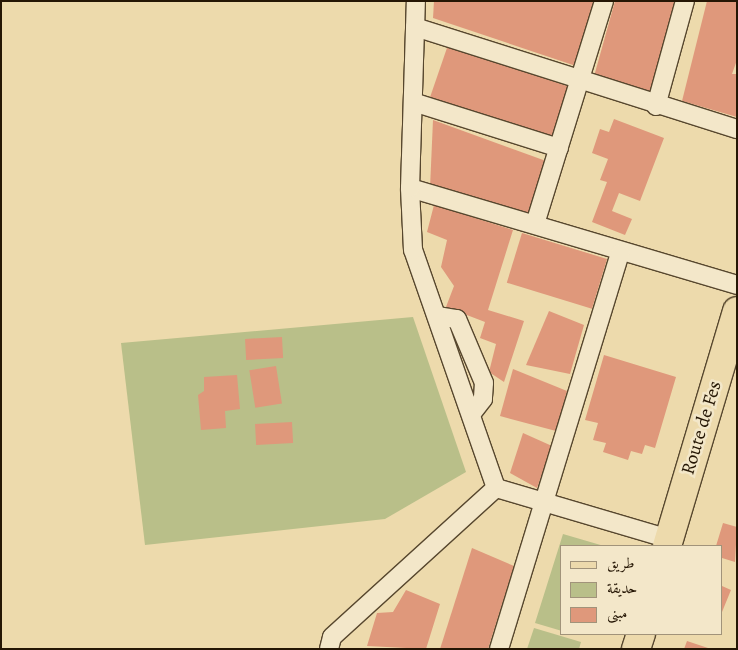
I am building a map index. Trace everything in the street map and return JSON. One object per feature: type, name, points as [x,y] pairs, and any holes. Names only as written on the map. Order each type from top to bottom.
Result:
[{"type":"main road","name":"Route de Fes","points":[[668,543],[737,310]]},
{"type":"main road","points":[[636,649],[641,635]]},
{"type":"street","points":[[416,1],[410,188],[413,250],[472,413],[496,488]]},
{"type":"street","points":[[535,224],[604,1]]},
{"type":"street","points":[[656,106],[685,1]]},
{"type":"street","points":[[415,27],[656,106],[737,130]]},
{"type":"street","points":[[413,102],[559,148]]},
{"type":"street","points":[[410,188],[535,224],[620,253],[737,285]]},
{"type":"street","points":[[500,649],[620,253]]},
{"type":"street","points":[[496,488],[668,543]]},
{"type":"street","points":[[328,649],[332,637],[496,488]]},
{"type":"green space","points":[[413,317],[466,472],[385,519],[145,545],[121,343]]},
{"type":"green space","points":[[563,534],[601,545],[560,545],[560,630],[535,623]]},
{"type":"green space","points":[[534,628],[581,642],[579,649],[527,649]]},
{"type":"building","points":[[434,1],[598,1],[576,66],[433,18]]},
{"type":"building","points":[[615,1],[678,1],[648,97],[593,80]]},
{"type":"building","points":[[707,1],[737,1],[737,60],[732,74],[737,74],[737,117],[682,101]]},
{"type":"building","points":[[448,45],[569,87],[551,139],[430,97]]},
{"type":"building","points":[[614,119],[664,138],[640,201],[619,193],[612,211],[632,219],[625,235],[592,222],[607,182],[600,180],[608,159],[592,153],[600,129],[609,132]]},
{"type":"building","points":[[433,120],[546,161],[530,217],[430,188]]},
{"type":"building","points":[[434,205],[513,230],[488,310],[524,321],[504,382],[489,372],[496,344],[480,338],[485,322],[446,307],[454,286],[441,267],[447,240],[427,232]]},
{"type":"building","points":[[522,233],[607,259],[592,309],[507,283]]},
{"type":"building","points":[[549,311],[584,325],[570,374],[526,365]]},
{"type":"building","points":[[282,337],[283,358],[246,360],[245,339]]},
{"type":"building","points":[[604,355],[676,377],[655,448],[645,445],[642,454],[631,451],[628,460],[603,452],[606,443],[593,440],[598,423],[585,420]]},
{"type":"building","points":[[276,366],[282,404],[255,408],[249,370]]},
{"type":"building","points":[[513,369],[567,391],[556,431],[500,416]]},
{"type":"building","points":[[237,375],[240,409],[225,411],[226,428],[201,430],[198,395],[204,391],[204,377]]},
{"type":"building","points":[[292,422],[293,443],[256,445],[255,424]]},
{"type":"building","points":[[523,433],[552,446],[537,488],[510,473]]},
{"type":"building","points":[[723,523],[737,527],[735,562],[723,558],[723,545],[716,545]]},
{"type":"building","points":[[472,548],[514,566],[488,649],[440,649]]},
{"type":"building","points":[[723,586],[731,590],[723,610]]},
{"type":"building","points":[[406,590],[440,604],[426,649],[367,646],[377,613],[393,612]]},
{"type":"building","points":[[687,641],[708,648],[708,649],[684,649]]}]
